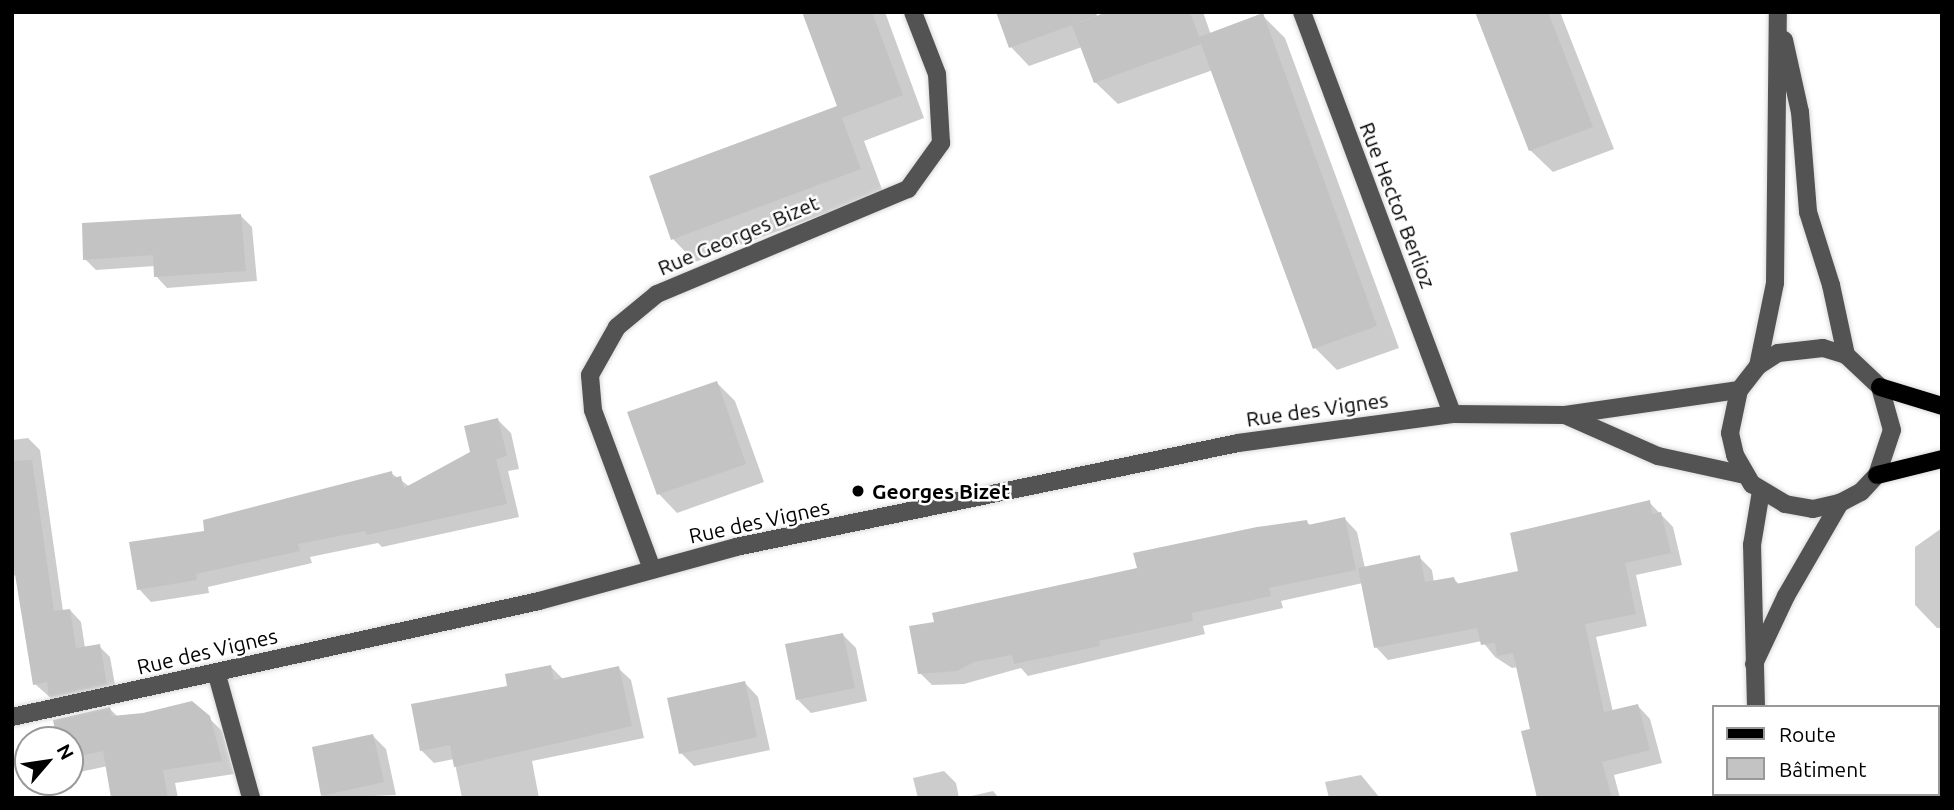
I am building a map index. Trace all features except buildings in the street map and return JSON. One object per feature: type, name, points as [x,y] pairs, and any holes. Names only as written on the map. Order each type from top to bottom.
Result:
[{"type":"main road","points":[[1880,387],[1942,406]]},
{"type":"main road","points":[[1877,475],[1942,459]]},
{"type":"street","name":"Rue Georges Bizet","points":[[652,569],[593,410],[590,375],[617,327],[657,294],[908,189],[941,143],[937,74],[913,12]]},
{"type":"street","name":"Rue Hector Berlioz","points":[[1302,12],[1452,414]]},
{"type":"street","points":[[1778,12],[1800,112],[1808,212],[1831,285],[1846,355]]},
{"type":"street","points":[[1758,366],[1775,283],[1778,12]]},
{"type":"street","points":[[1800,347],[1846,355],[1865,368],[1880,387],[1892,430],[1877,475],[1861,492],[1840,503],[1812,509],[1785,504],[1761,491],[1745,475],[1730,433],[1739,390],[1758,366],[1778,353],[1800,347]]},
{"type":"street","name":"Rue des Vignes","points":[[12,717],[216,675],[539,601],[736,547],[1238,443],[1452,414],[1565,415],[1739,390]]},
{"type":"street","name":"Rue des Vignes","points":[[1565,415],[1658,456],[1745,475]]},
{"type":"street","points":[[1756,705],[1752,545],[1761,491]]},
{"type":"street","points":[[1754,664],[1786,596],[1840,503]]},
{"type":"street","points":[[216,675],[251,798]]},
{"type":"place","name":"Georges Bizet","points":[[858,491]]}]
